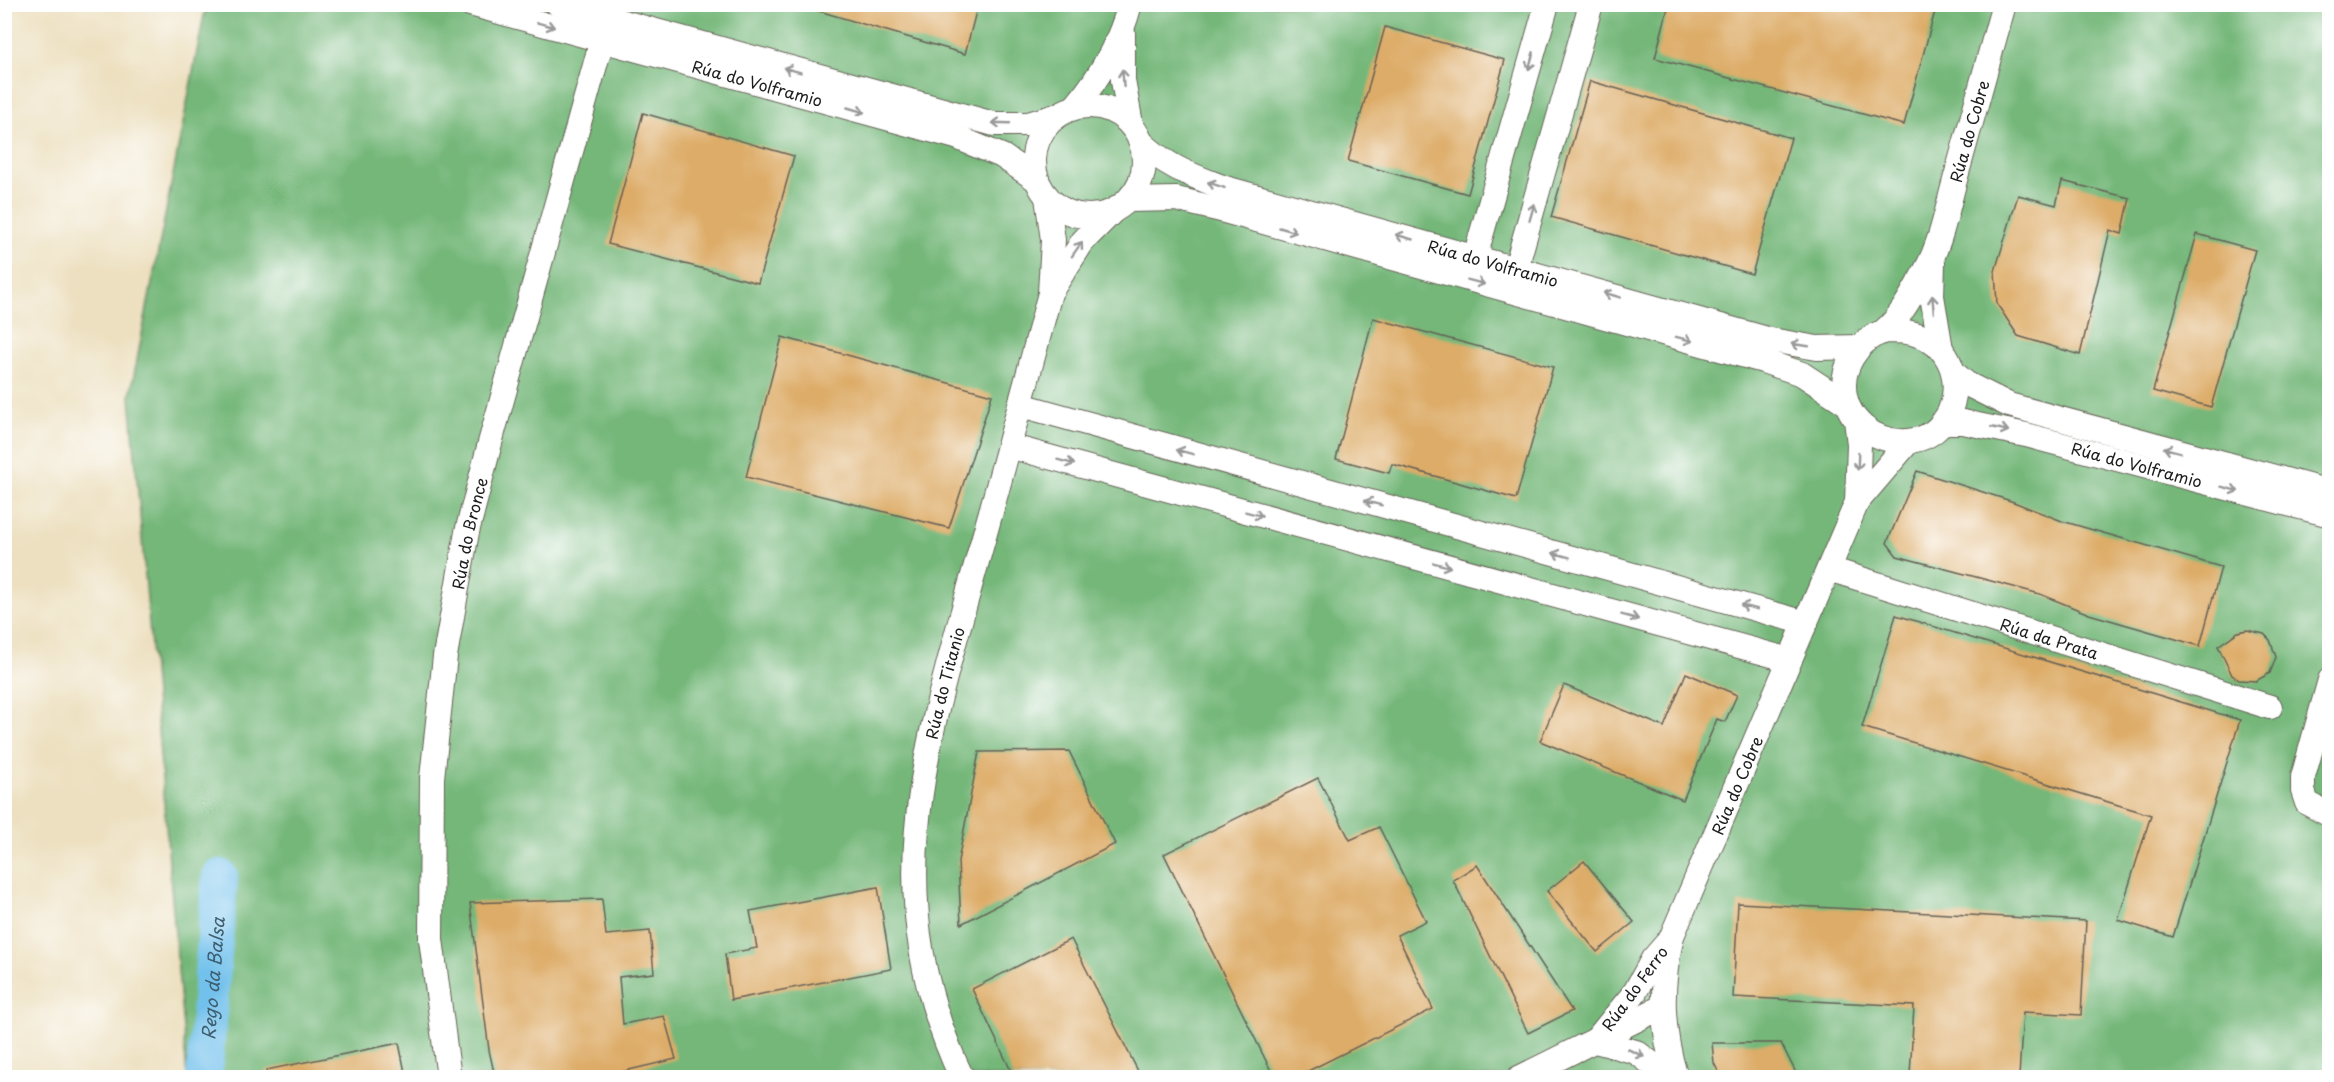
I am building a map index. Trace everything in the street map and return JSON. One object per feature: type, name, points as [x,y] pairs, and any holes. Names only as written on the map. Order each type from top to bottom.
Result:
[{"type":"street","name":"Rúa do Volframio","points":[[470,4],[607,21],[994,123],[1028,123],[1067,111]]},
{"type":"street","name":"Rúa do Volframio","points":[[558,4],[974,143],[1002,156],[1042,188]]},
{"type":"street","points":[[1050,292],[1083,241],[1120,206],[1139,184],[1143,164],[1123,81],[1123,31],[1130,4]]},
{"type":"street","points":[[1475,257],[1547,4]]},
{"type":"street","points":[[1516,268],[1591,4]]},
{"type":"street","name":"Rúa do Cobre","points":[[1933,258],[2004,4]]},
{"type":"street","name":"Rúa do Bronce","points":[[449,1077],[431,939],[432,778],[445,656],[467,532],[607,21]]},
{"type":"street","points":[[1050,292],[1053,240],[1042,188],[1034,164],[1036,144],[1044,128],[1088,92],[1123,31]]},
{"type":"street","points":[[1067,111],[1095,105],[1113,111],[1136,133]]},
{"type":"street","name":"Rúa do Volframio","points":[[1136,133],[1160,160],[1176,170],[1222,187],[1771,340],[1817,348],[1859,347]]},
{"type":"street","points":[[1042,188],[1059,207],[1077,215],[1092,216],[1120,206]]},
{"type":"street","name":"Rúa do Volframio","points":[[1120,206],[1176,199],[1763,361],[1802,374],[1851,411]]},
{"type":"street","points":[[1857,502],[1859,444],[1844,384],[1848,364],[1859,347],[1885,331],[1909,299],[1933,258]]},
{"type":"street","points":[[1851,411],[1870,433],[1887,440],[1909,441],[1927,434],[1942,422],[1953,399],[1955,374],[1941,350],[1932,296],[1933,258]]},
{"type":"street","name":"Rúa do Titanio","points":[[962,1077],[939,1022],[921,953],[915,914],[915,825],[921,781],[945,675],[1010,446],[1050,292]]},
{"type":"street","points":[[1885,331],[1907,332],[1923,336],[1941,350]]},
{"type":"street","name":"Rúa do Volframio","points":[[1955,374],[1987,395],[2025,410],[2330,492]]},
{"type":"street","points":[[1021,405],[1806,622]]},
{"type":"street","name":"Rúa do Volframio","points":[[1942,422],[1962,422],[2026,435],[2330,515]]},
{"type":"street","points":[[1857,502],[1909,441]]},
{"type":"street","points":[[1010,446],[1790,660]]},
{"type":"street","name":"Rúa do Cobre","points":[[1676,1077],[1665,1034],[1662,1007],[1666,964],[1672,936],[1857,502]]},
{"type":"street","name":"Rúa da Prata","points":[[1828,569],[2270,706]]},
{"type":"street","points":[[2330,680],[2303,777],[2303,790],[2307,803],[2330,815]]},
{"type":"street","name":"Rúa do Ferro","points":[[1595,1041],[1635,992],[1653,959],[1672,936]]},
{"type":"street","name":"Rúa do Ferro","points":[[1519,1077],[1662,1007]]},
{"type":"street","name":"Rúa do Ferro","points":[[1595,1041],[1636,1052],[1671,1077]]},
{"type":"green space","points":[[206,5],[2329,5],[2329,1077],[187,1077],[130,396]]},
{"type":"building","points":[[813,4],[978,4],[965,54],[812,9]]},
{"type":"building","points":[[1669,4],[1937,4],[1904,125],[1655,58]]},
{"type":"building","points":[[1385,27],[1505,60],[1468,194],[1348,161]]},
{"type":"building","points":[[1590,81],[1791,138],[1752,274],[1551,217]]},
{"type":"building","points":[[643,113],[794,156],[758,283],[608,244]]},
{"type":"building","points":[[2062,181],[2130,198],[2122,234],[2110,230],[2080,355],[2018,336],[1997,304],[1995,271],[2018,195],[2056,205]]},
{"type":"building","points":[[2197,234],[2255,250],[2211,407],[2153,391]]},
{"type":"building","points":[[1373,318],[1553,367],[1516,499],[1392,464],[1389,473],[1336,459]]},
{"type":"building","points":[[782,337],[992,395],[949,528],[746,477]]},
{"type":"building","points":[[1917,471],[2011,501],[2062,521],[2221,567],[2200,646],[2089,614],[2040,594],[1897,556],[1887,543]]},
{"type":"building","points":[[1896,615],[2240,720],[2173,937],[2118,920],[2151,815],[1862,727]]},
{"type":"building","points":[[2247,630],[2264,634],[2270,640],[2276,657],[2270,673],[2256,681],[2239,680],[2232,675],[2218,646],[2238,632]]},
{"type":"building","points":[[1686,673],[1737,695],[1725,722],[1717,719],[1683,800],[1540,741],[1564,685],[1664,727]]},
{"type":"building","points":[[1069,751],[1115,844],[961,924],[958,861],[979,752]]},
{"type":"building","points":[[1318,778],[1350,840],[1379,827],[1426,921],[1397,935],[1433,1009],[1296,1077],[1274,1077],[1164,854]]},
{"type":"building","points":[[1584,861],[1634,922],[1597,952],[1547,891]]},
{"type":"building","points":[[1477,865],[1572,1011],[1528,1033],[1453,880]]},
{"type":"building","points":[[878,887],[891,969],[731,1000],[725,954],[757,948],[750,911]]},
{"type":"building","points":[[602,899],[606,935],[650,931],[654,973],[619,977],[623,1024],[664,1016],[676,1059],[599,1077],[495,1077],[489,1050],[470,903]]},
{"type":"building","points":[[1738,903],[2086,921],[2081,1015],[2023,1012],[2019,1077],[1910,1075],[1914,1006],[1733,997]]},
{"type":"building","points":[[1071,939],[1141,1077],[1014,1077],[972,989]]},
{"type":"building","points":[[399,1043],[406,1077],[267,1077],[266,1070]]},
{"type":"building","points":[[1712,1043],[1781,1043],[1798,1077],[1721,1077],[1714,1063]]},
{"type":"waterway","name":"Rego da Balsa","points":[[204,1078],[220,877]]}]
